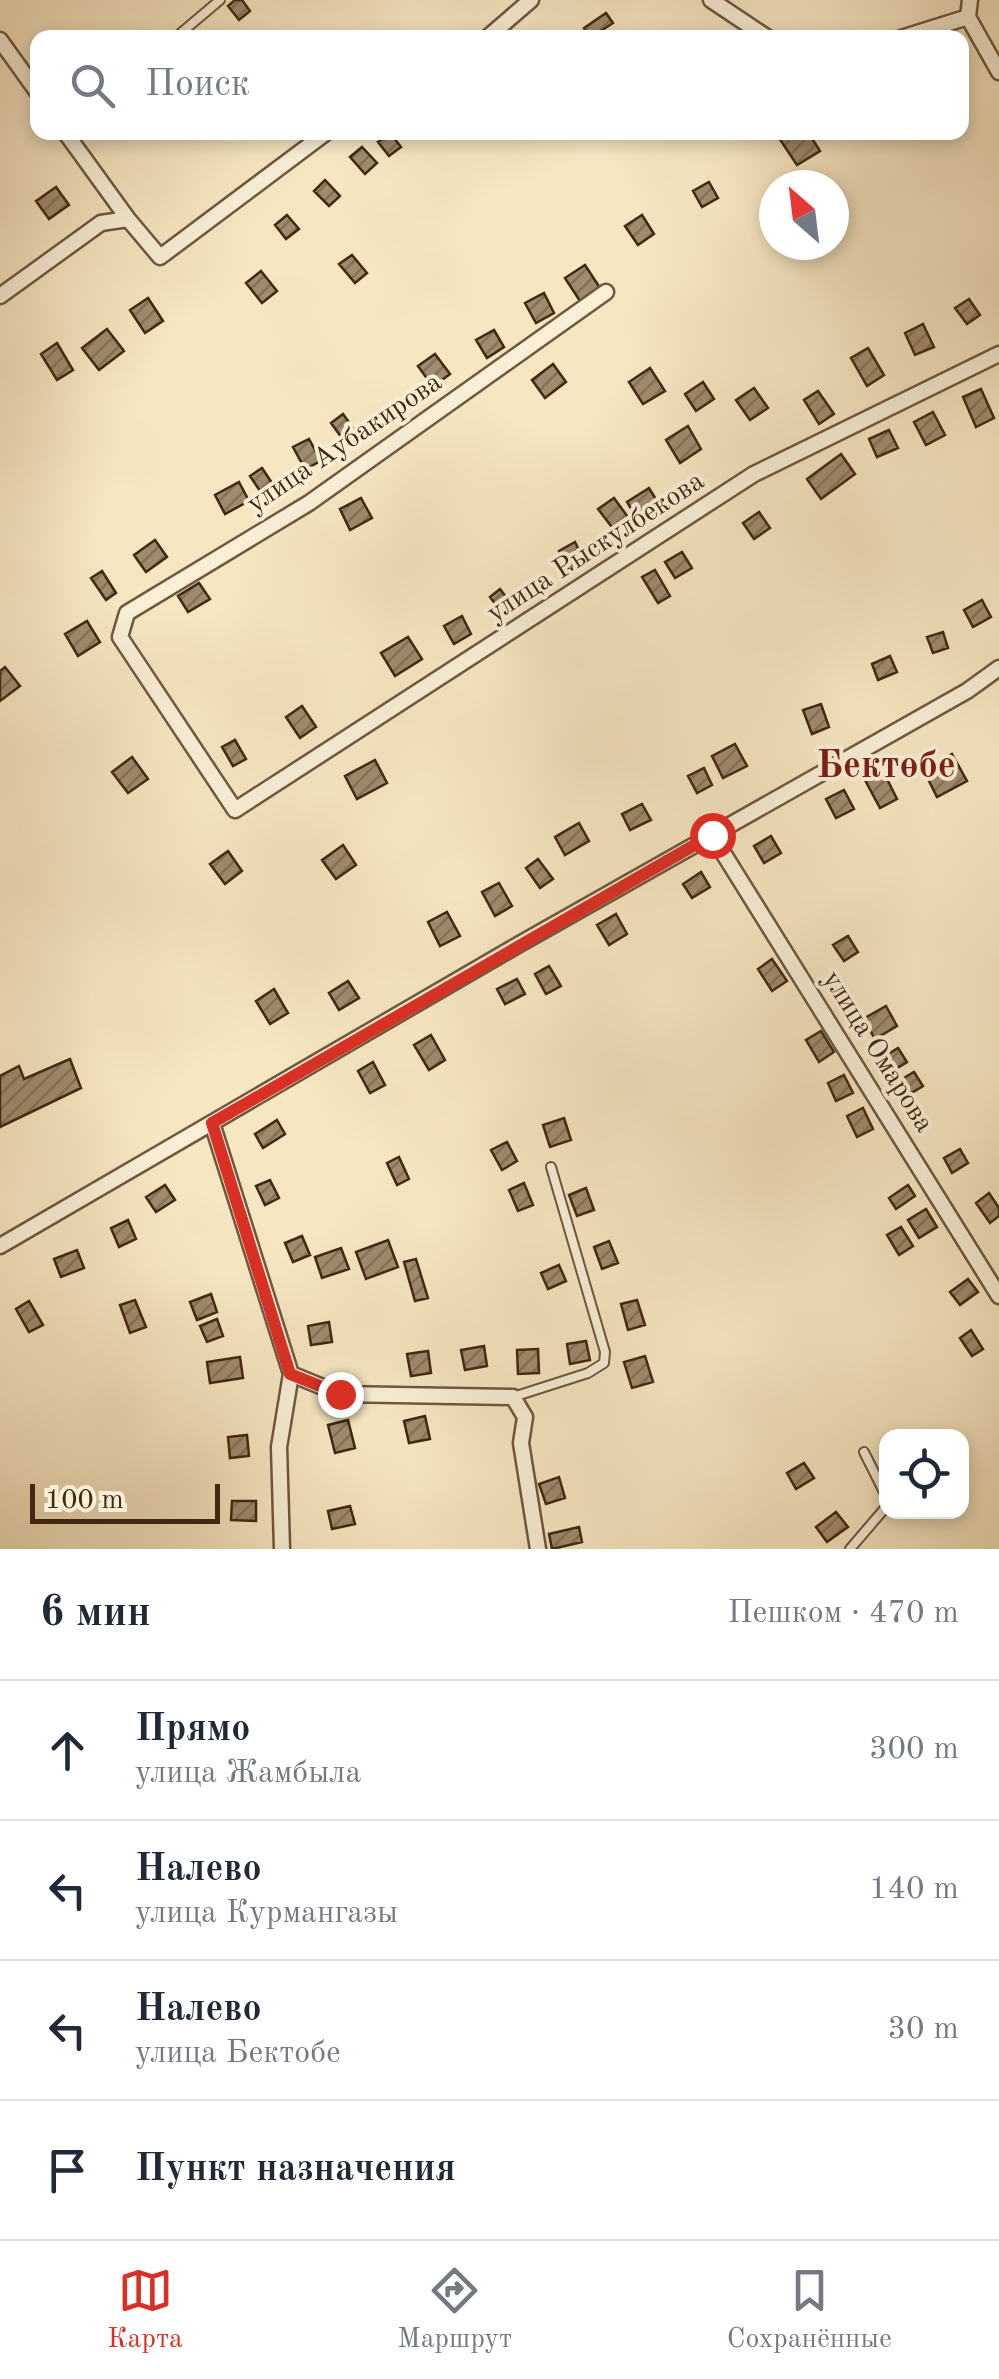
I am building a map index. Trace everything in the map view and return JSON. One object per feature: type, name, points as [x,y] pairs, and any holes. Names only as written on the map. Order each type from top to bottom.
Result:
[{"type":"street","points":[[496,30],[531,0]]},
{"type":"street","points":[[711,0],[756,30]]},
{"type":"street","points":[[970,0],[968,18],[999,72]]},
{"type":"street","points":[[928,30],[968,18]]},
{"type":"street","points":[[0,40],[30,82]]},
{"type":"street","points":[[72,140],[160,257],[316,140]]},
{"type":"street","points":[[0,296],[101,223],[128,218]]},
{"type":"street","name":"улица Аубакирова","points":[[235,810],[120,638],[128,613],[309,503],[606,292]]},
{"type":"street","name":"улица Рыскулбекова","points":[[235,810],[754,474],[999,354]]},
{"type":"street","points":[[0,1246],[997,674]]},
{"type":"street","name":"улица Омарова","points":[[712,835],[999,1296]]},
{"type":"street","points":[[212,1123],[290,1374],[278,1447],[282,1549]]},
{"type":"street","points":[[290,1374],[340,1394],[513,1397],[525,1417],[520,1443],[538,1549]]},
{"type":"lane","points":[[182,30],[205,4],[220,0]]},
{"type":"lane","points":[[513,1397],[604,1363],[605,1352],[550,1167]]},
{"type":"lane","points":[[864,1452],[879,1482]]},
{"type":"lane","points":[[850,1549],[879,1514]]},
{"type":"building","points":[[242,0],[250,11],[239,20],[228,6]]},
{"type":"building","points":[[606,13],[613,23],[602,30],[584,28]]},
{"type":"building","points":[[396,140],[401,147],[389,156],[378,142]]},
{"type":"building","points":[[780,140],[813,140],[820,151],[797,165]]},
{"type":"building","points":[[362,147],[377,163],[365,174],[350,157]]},
{"type":"building","points":[[325,180],[340,196],[329,206],[314,191]]},
{"type":"building","points":[[709,182],[718,198],[702,207],[693,191]]},
{"type":"building","points":[[56,187],[69,205],[49,219],[36,201]]},
{"type":"building","points":[[287,215],[299,229],[286,239],[275,225]]},
{"type":"building","points":[[642,215],[654,234],[638,245],[625,226]]},
{"type":"building","points":[[352,255],[367,273],[355,283],[339,264]]},
{"type":"building","points":[[585,265],[600,288],[580,301],[565,278]]},
{"type":"building","points":[[261,271],[277,291],[262,303],[246,283]]},
{"type":"building","points":[[544,293],[554,313],[536,323],[525,303]]},
{"type":"building","points":[[148,298],[163,321],[145,333],[130,310]]},
{"type":"building","points":[[969,299],[980,315],[967,324],[955,308]]},
{"type":"building","points":[[923,324],[934,347],[915,355],[905,333]]},
{"type":"building","points":[[107,329],[124,351],[99,370],[82,348]]},
{"type":"building","points":[[494,330],[504,347],[487,358],[476,340]]},
{"type":"building","points":[[57,343],[73,370],[57,380],[41,354]]},
{"type":"building","points":[[868,348],[884,375],[867,386],[851,358]]},
{"type":"building","points":[[435,354],[450,374],[433,387],[418,366]]},
{"type":"building","points":[[553,364],[566,382],[545,398],[532,380]]},
{"type":"building","points":[[650,368],[665,391],[643,404],[629,382]]},
{"type":"building","points":[[703,382],[714,399],[696,411],[685,394]]},
{"type":"building","points":[[754,388],[768,408],[750,420],[736,400]]},
{"type":"building","points":[[981,389],[994,418],[976,427],[963,397]]},
{"type":"building","points":[[818,391],[834,414],[819,424],[804,400]]},
{"type":"building","points":[[933,412],[945,435],[926,445],[914,422]]},
{"type":"building","points":[[343,414],[359,436],[347,445],[331,423]]},
{"type":"building","points":[[688,426],[701,449],[680,463],[666,440]]},
{"type":"building","points":[[889,430],[898,448],[877,457],[869,439]]},
{"type":"building","points":[[309,439],[321,461],[305,469],[293,447]]},
{"type":"building","points":[[841,454],[855,474],[821,499],[807,479]]},
{"type":"building","points":[[262,468],[274,486],[262,494],[250,476]]},
{"type":"building","points":[[239,482],[249,501],[225,514],[215,495]]},
{"type":"building","points":[[649,488],[657,501],[635,515],[627,502]]},
{"type":"building","points":[[361,498],[372,518],[350,530],[340,509]]},
{"type":"building","points":[[614,498],[633,524],[618,535],[598,509]]},
{"type":"building","points":[[759,512],[770,528],[754,539],[743,523]]},
{"type":"building","points":[[155,540],[167,557],[146,572],[134,555]]},
{"type":"building","points":[[575,542],[585,562],[569,571],[559,551]]},
{"type":"building","points":[[682,552],[692,568],[675,578],[665,562]]},
{"type":"building","points":[[655,570],[670,596],[658,603],[642,577]]},
{"type":"building","points":[[102,571],[116,593],[106,600],[91,578]]},
{"type":"building","points":[[199,583],[210,599],[188,612],[178,596]]},
{"type":"building","points":[[500,589],[512,605],[502,613],[490,597]]},
{"type":"building","points":[[982,600],[991,617],[973,627],[964,610]]},
{"type":"building","points":[[462,616],[471,634],[454,644],[444,626]]},
{"type":"building","points":[[87,621],[100,642],[78,656],[65,634]]},
{"type":"building","points":[[943,632],[948,648],[933,653],[927,637]]},
{"type":"building","points":[[408,637],[422,659],[395,676],[381,653]]},
{"type":"building","points":[[890,656],[897,672],[878,680],[872,664]]},
{"type":"building","points":[[5,667],[20,686],[0,701],[0,671]]},
{"type":"building","points":[[821,704],[829,727],[812,734],[803,710]]},
{"type":"building","points":[[302,706],[316,727],[300,738],[286,717]]},
{"type":"building","points":[[235,740],[246,759],[233,766],[222,747]]},
{"type":"building","points":[[735,744],[747,766],[723,778],[712,756]]},
{"type":"building","points":[[952,754],[967,781],[937,797],[923,769]]},
{"type":"building","points":[[132,757],[148,779],[128,793],[112,772]]},
{"type":"building","points":[[375,760],[387,783],[357,799],[345,776]]},
{"type":"building","points":[[704,768],[712,785],[697,793],[688,776]]},
{"type":"building","points":[[883,771],[897,799],[880,808],[865,780]]},
{"type":"building","points":[[844,790],[854,809],[836,818],[826,799]]},
{"type":"building","points":[[642,804],[651,820],[630,830],[622,814]]},
{"type":"building","points":[[579,823],[589,841],[565,855],[555,837]]},
{"type":"building","points":[[771,836],[781,853],[764,863],[754,846]]},
{"type":"building","points":[[343,845],[356,865],[336,879],[322,860]]},
{"type":"building","points":[[228,851],[242,871],[225,884],[210,864]]},
{"type":"building","points":[[538,859],[553,879],[540,888],[526,868]]},
{"type":"building","points":[[701,872],[710,887],[692,898],[683,884]]},
{"type":"building","points":[[499,883],[512,906],[495,916],[482,892]]},
{"type":"building","points":[[447,912],[460,936],[440,946],[428,922]]},
{"type":"building","points":[[616,914],[627,934],[609,945],[597,925]]},
{"type":"building","points":[[848,936],[858,952],[844,961],[833,945]]},
{"type":"building","points":[[772,959],[787,981],[772,991],[758,969]]},
{"type":"building","points":[[549,966],[561,986],[546,994],[535,974]]},
{"type":"building","points":[[517,979],[525,994],[505,1004],[497,989]]},
{"type":"building","points":[[348,981],[359,998],[339,1010],[329,993]]},
{"type":"building","points":[[274,989],[288,1013],[270,1024],[256,1001]]},
{"type":"building","points":[[886,1006],[897,1026],[875,1039],[863,1019]]},
{"type":"building","points":[[821,1031],[834,1052],[819,1062],[806,1040]]},
{"type":"building","points":[[431,1035],[445,1060],[429,1070],[414,1045]]},
{"type":"building","points":[[898,1048],[907,1062],[891,1072],[882,1058]]},
{"type":"building","points":[[70,1059],[81,1088],[0,1127],[0,1076],[19,1066],[24,1079]]},
{"type":"building","points":[[373,1062],[385,1085],[370,1093],[358,1071]]},
{"type":"building","points":[[914,1072],[923,1086],[908,1095],[899,1081]]},
{"type":"building","points":[[844,1075],[853,1093],[836,1101],[828,1083]]},
{"type":"building","points":[[863,1108],[873,1129],[857,1137],[847,1116]]},
{"type":"building","points":[[564,1118],[571,1140],[550,1147],[543,1125]]},
{"type":"building","points":[[277,1120],[285,1134],[263,1148],[255,1134]]},
{"type":"building","points":[[507,1142],[517,1161],[502,1170],[491,1150]]},
{"type":"building","points":[[960,1149],[968,1163],[952,1173],[944,1158]]},
{"type":"building","points":[[399,1157],[409,1179],[397,1185],[387,1163]]},
{"type":"building","points":[[270,1180],[279,1198],[265,1205],[256,1186]]},
{"type":"building","points":[[524,1183],[533,1205],[518,1211],[509,1190]]},
{"type":"building","points":[[165,1185],[175,1200],[156,1212],[146,1197]]},
{"type":"building","points":[[908,1185],[915,1196],[896,1209],[889,1198]]},
{"type":"building","points":[[586,1188],[594,1210],[577,1216],[569,1195]]},
{"type":"building","points":[[989,1193],[999,1208],[999,1216],[990,1223],[976,1203]]},
{"type":"building","points":[[926,1209],[937,1227],[919,1238],[908,1220]]},
{"type":"building","points":[[128,1220],[136,1239],[119,1247],[111,1228]]},
{"type":"building","points":[[901,1227],[913,1246],[899,1255],[887,1235]]},
{"type":"building","points":[[302,1236],[310,1255],[293,1262],[285,1243]]},
{"type":"building","points":[[388,1240],[398,1267],[366,1279],[356,1252]]},
{"type":"building","points":[[609,1241],[618,1263],[602,1269],[594,1247]]},
{"type":"building","points":[[341,1248],[349,1269],[322,1278],[315,1257]]},
{"type":"building","points":[[77,1250],[84,1268],[61,1277],[54,1259]]},
{"type":"building","points":[[416,1259],[428,1298],[415,1301],[404,1262]]},
{"type":"building","points":[[559,1265],[566,1281],[548,1289],[541,1273]]},
{"type":"building","points":[[968,1279],[978,1292],[960,1305],[950,1292]]},
{"type":"building","points":[[211,1294],[217,1312],[197,1320],[190,1302]]},
{"type":"building","points":[[135,1300],[146,1327],[130,1333],[120,1305]]},
{"type":"building","points":[[637,1300],[645,1325],[628,1330],[621,1304]]},
{"type":"building","points":[[29,1301],[43,1325],[29,1332],[16,1309]]},
{"type":"building","points":[[217,1319],[223,1336],[207,1342],[200,1326]]},
{"type":"building","points":[[329,1322],[332,1342],[311,1345],[308,1326]]},
{"type":"building","points":[[971,1330],[983,1349],[972,1356],[960,1338]]},
{"type":"building","points":[[586,1341],[590,1360],[570,1364],[567,1344]]},
{"type":"building","points":[[484,1346],[487,1366],[465,1370],[461,1350]]},
{"type":"building","points":[[538,1349],[539,1373],[518,1374],[517,1350]]},
{"type":"building","points":[[428,1351],[431,1373],[411,1376],[407,1354]]},
{"type":"building","points":[[645,1356],[653,1382],[632,1388],[624,1362]]},
{"type":"building","points":[[240,1357],[243,1378],[210,1383],[207,1362]]},
{"type":"building","points":[[425,1416],[430,1439],[409,1443],[404,1421]]},
{"type":"building","points":[[348,1420],[355,1448],[335,1453],[328,1425]]},
{"type":"building","points":[[247,1435],[249,1456],[230,1458],[228,1437]]},
{"type":"building","points":[[804,1463],[814,1478],[796,1489],[787,1473]]},
{"type":"building","points":[[559,1477],[565,1498],[546,1504],[539,1484]]},
{"type":"building","points":[[232,1501],[256,1501],[256,1521],[231,1520]]},
{"type":"building","points":[[350,1506],[355,1524],[332,1529],[328,1511]]},
{"type":"building","points":[[836,1512],[848,1527],[827,1542],[816,1527]]},
{"type":"building","points":[[579,1527],[582,1542],[552,1549],[549,1534]]},
{"type":"district","name":"Бектөбе","points":[[886,767]]},
{"type":"route","points":[[340,1394],[290,1374],[212,1123],[712,835]]}]
